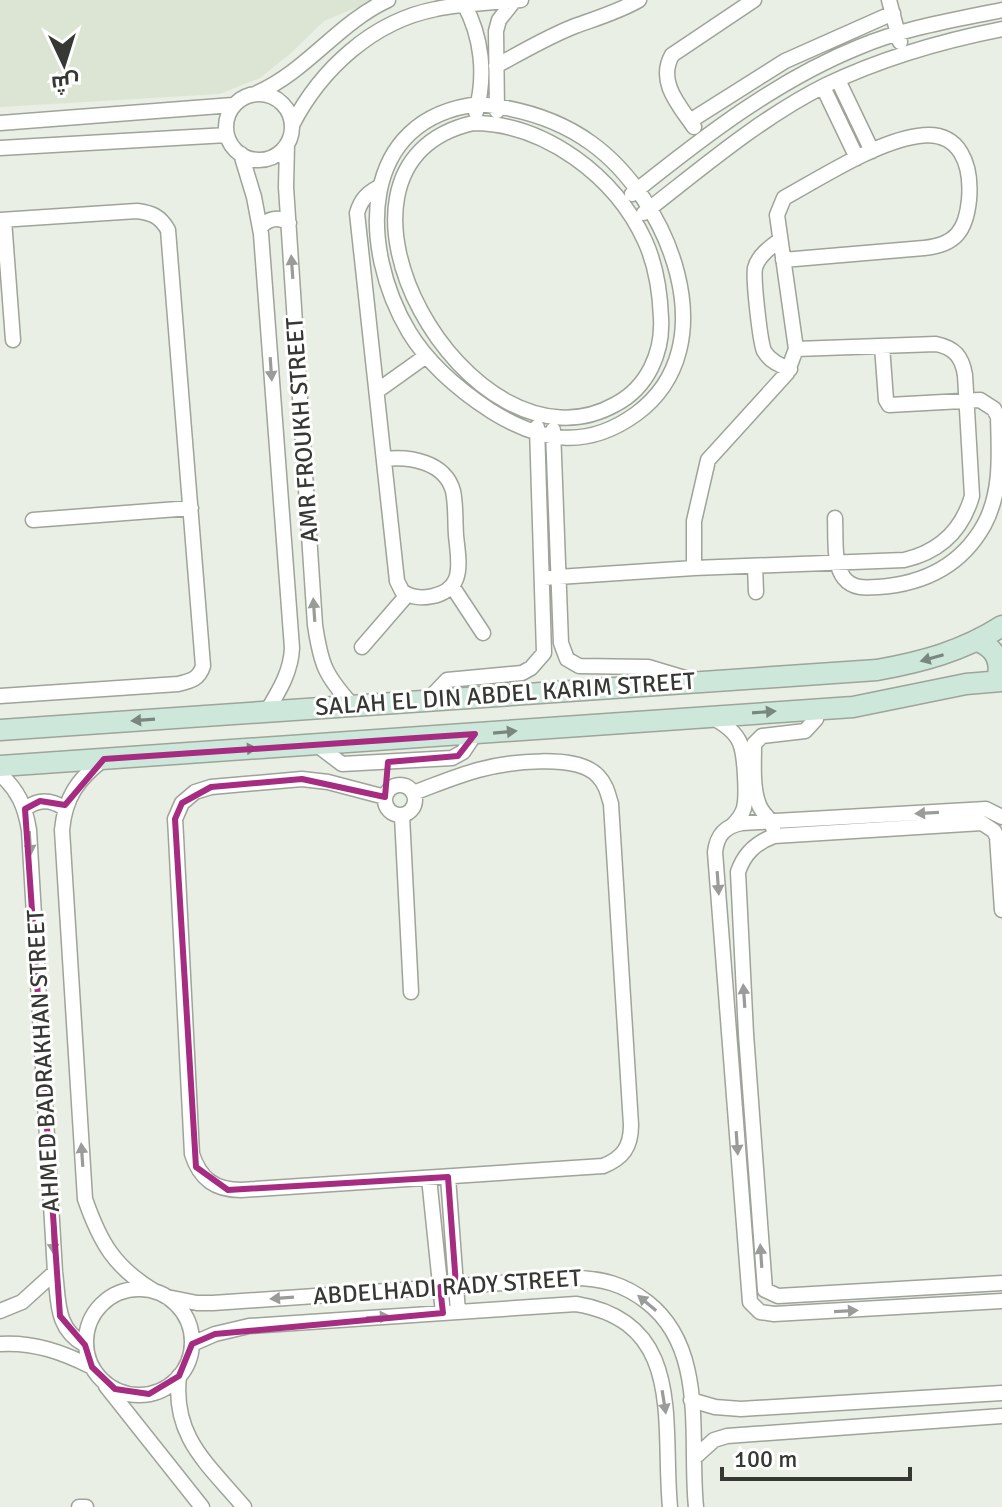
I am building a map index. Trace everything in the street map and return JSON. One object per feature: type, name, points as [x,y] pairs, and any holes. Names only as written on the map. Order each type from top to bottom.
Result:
[{"type":"main road","name":"SALAH EL DIN ABDEL KARIM STREET","points":[[0,730],[877,670],[950,653],[1002,626]]},
{"type":"main road","points":[[977,641],[994,653],[1000,680]]},
{"type":"main road","name":"SALAH EL DIN ABDEL KARIM STREET","points":[[0,766],[882,703],[966,684],[1000,680]]},
{"type":"main road","points":[[198,716],[200,752]]},
{"type":"street","points":[[0,123],[233,105],[285,78],[358,17],[388,0]]},
{"type":"street","points":[[233,105],[226,119],[227,135],[241,154],[250,159],[271,158],[287,144],[292,125],[308,98],[331,70],[367,37],[411,15],[464,4],[521,0]]},
{"type":"street","points":[[496,66],[535,44],[618,12],[639,0]]},
{"type":"street","points":[[701,139],[669,88],[667,63],[672,55],[754,0]]},
{"type":"street","points":[[493,123],[499,106],[496,31],[499,20],[514,1]]},
{"type":"street","points":[[464,4],[475,26],[481,56],[479,104],[473,123]]},
{"type":"street","points":[[690,121],[785,61],[891,6],[903,54]]},
{"type":"street","points":[[622,202],[701,139],[801,75],[860,46],[1002,10]]},
{"type":"street","points":[[634,220],[729,146],[823,87],[903,54],[1002,29]]},
{"type":"street","points":[[838,80],[872,151]]},
{"type":"street","points":[[823,87],[857,158]]},
{"type":"street","points":[[257,93],[268,95],[285,105],[292,125]]},
{"type":"street","points":[[479,104],[499,106],[532,113],[563,126],[617,166],[650,208],[670,248],[684,320],[672,369],[660,390],[643,409],[623,423],[589,436],[544,436],[506,420],[477,402],[426,356],[402,318],[385,276],[378,232],[379,187],[389,158],[420,124],[448,110],[479,104]]},
{"type":"street","points":[[186,109],[194,122],[190,137]]},
{"type":"street","points":[[473,123],[493,123],[530,134],[565,151],[596,174],[634,220],[650,256],[660,295],[659,350],[650,371],[636,389],[619,403],[599,413],[576,418],[554,418],[505,400],[451,356],[429,328],[418,307],[402,264],[396,229],[397,194],[402,176],[411,160],[431,141],[455,127],[473,123]]},
{"type":"street","points":[[0,148],[227,135]]},
{"type":"street","points":[[694,568],[694,521],[708,460],[790,369],[796,349],[780,240],[777,215],[784,198],[872,151],[917,136],[934,135],[949,141],[969,166],[971,182],[967,221],[945,243],[935,247],[783,260]]},
{"type":"street","name":"AMR FROUKH STREET","points":[[287,144],[289,223],[317,638],[321,662],[331,681],[352,705]]},
{"type":"street","name":"AMR FROUKH STREET","points":[[241,154],[260,228],[291,640],[291,662],[286,677],[267,711]]},
{"type":"street","points":[[379,187],[367,193],[357,213],[397,581],[407,595],[430,596],[447,591],[458,568],[453,490],[442,474],[429,464],[407,458],[385,459]]},
{"type":"street","points":[[0,696],[178,684],[200,675],[203,666],[170,240],[163,220],[151,213],[137,211],[2,220],[13,340]]},
{"type":"street","points":[[260,228],[276,218],[289,223]]},
{"type":"street","points":[[780,240],[761,257],[755,268],[757,296],[765,353],[775,364],[790,369]]},
{"type":"street","points":[[550,578],[694,568],[904,560],[934,550],[958,528],[972,496],[963,363],[956,352],[936,344],[796,349]]},
{"type":"street","points":[[835,518],[838,563],[841,575],[850,584],[863,589],[905,585],[940,570],[970,545],[985,524],[995,500],[1000,474],[998,417],[988,403],[967,400],[889,405],[882,346]]},
{"type":"street","points":[[377,391],[426,356]]},
{"type":"street","points":[[428,700],[447,680],[522,673],[540,660],[545,645],[550,578],[544,436],[538,414]]},
{"type":"street","points":[[544,436],[554,418]]},
{"type":"street","points":[[33,520],[191,508]]},
{"type":"street","points":[[755,566],[756,592]]},
{"type":"street","points":[[550,578],[561,643],[567,659],[573,664],[648,667],[693,681]]},
{"type":"street","points":[[452,586],[483,633]]},
{"type":"street","points":[[362,647],[407,595]]},
{"type":"street","points":[[291,640],[317,638]]},
{"type":"street","points":[[773,829],[757,799],[756,740],[762,736],[805,731],[816,719],[817,708]]},
{"type":"street","points":[[707,716],[723,724],[739,741],[742,751],[745,798],[742,813],[720,835],[715,852],[750,1302],[767,1314],[1002,1301]]},
{"type":"street","points":[[317,745],[342,764],[405,761],[458,756],[475,734]]},
{"type":"street","points":[[739,741],[746,735],[756,740]]},
{"type":"street","points":[[25,809],[40,801],[57,803],[64,808],[80,780],[104,759]]},
{"type":"street","points":[[388,762],[387,809],[402,816],[415,805],[405,761]]},
{"type":"street","points":[[572,762],[587,767],[607,789],[611,804],[631,1125],[631,1138],[626,1151],[616,1161],[603,1166],[228,1190],[215,1186],[196,1167],[192,1154],[175,827],[182,803],[195,792],[211,787],[302,779],[387,793],[398,785],[410,790],[505,765],[572,762]]},
{"type":"street","name":"AHMED BADRAKHAN STREET","points":[[0,774],[16,790],[25,809],[29,830],[60,1316],[65,1329],[85,1345]]},
{"type":"street","name":"AHMED BADRAKHAN STREET","points":[[64,808],[63,845],[85,1199],[95,1229],[111,1254],[131,1277],[160,1294]]},
{"type":"street","points":[[1002,817],[986,809],[773,829],[747,853],[741,862],[736,883],[765,1290],[778,1296],[1002,1283]]},
{"type":"street","points":[[402,816],[411,992]]},
{"type":"street","points":[[733,825],[773,829],[982,823],[997,837],[1002,910]]},
{"type":"street","points":[[730,1040],[746,1039]]},
{"type":"street","points":[[448,1177],[458,1312]]},
{"type":"street","points":[[429,1178],[443,1313]]},
{"type":"street","points":[[0,1311],[22,1302],[55,1272]]},
{"type":"street","name":"ABDELHADI RADY STREET","points":[[160,1294],[182,1301],[213,1303],[594,1278],[616,1284],[645,1301],[669,1325],[678,1341],[690,1380],[696,1507]]},
{"type":"street","points":[[910,1288],[911,1307]]},
{"type":"street","points":[[0,1344],[34,1345],[60,1352],[96,1373],[115,1389],[141,1394],[166,1388],[179,1376],[190,1356],[192,1344],[186,1317],[160,1294],[137,1289],[120,1292],[106,1300],[94,1313],[87,1328],[85,1345],[96,1373],[202,1507]]},
{"type":"street","points":[[876,1290],[877,1309]]},
{"type":"street","name":"ABDELHADI RADY STREET","points":[[192,1344],[215,1334],[249,1326],[576,1304],[601,1308],[623,1319],[642,1336],[654,1356],[665,1410],[670,1507]]},
{"type":"street","points":[[654,1356],[678,1341]]},
{"type":"street","points":[[179,1376],[178,1404],[185,1431],[194,1447],[244,1507]]},
{"type":"street","points":[[691,1400],[715,1407],[741,1409],[1002,1393]]},
{"type":"street","points":[[694,1458],[703,1448],[727,1436],[1002,1416]]},
{"type":"street","points":[[79,1507],[86,1507]]},
{"type":"highlighted area","points":[[475,734],[458,756],[388,762],[385,797],[302,779],[211,787],[182,803],[175,819],[196,1167],[228,1190],[448,1177],[456,1285],[440,1287],[443,1313],[215,1334],[192,1344],[179,1376],[149,1394],[115,1389],[92,1367],[85,1345],[60,1316],[25,809],[40,801],[65,805],[104,759]]},
{"type":"shaded area","points":[[0,0],[375,0],[324,21],[260,78],[219,94],[0,107]]}]
